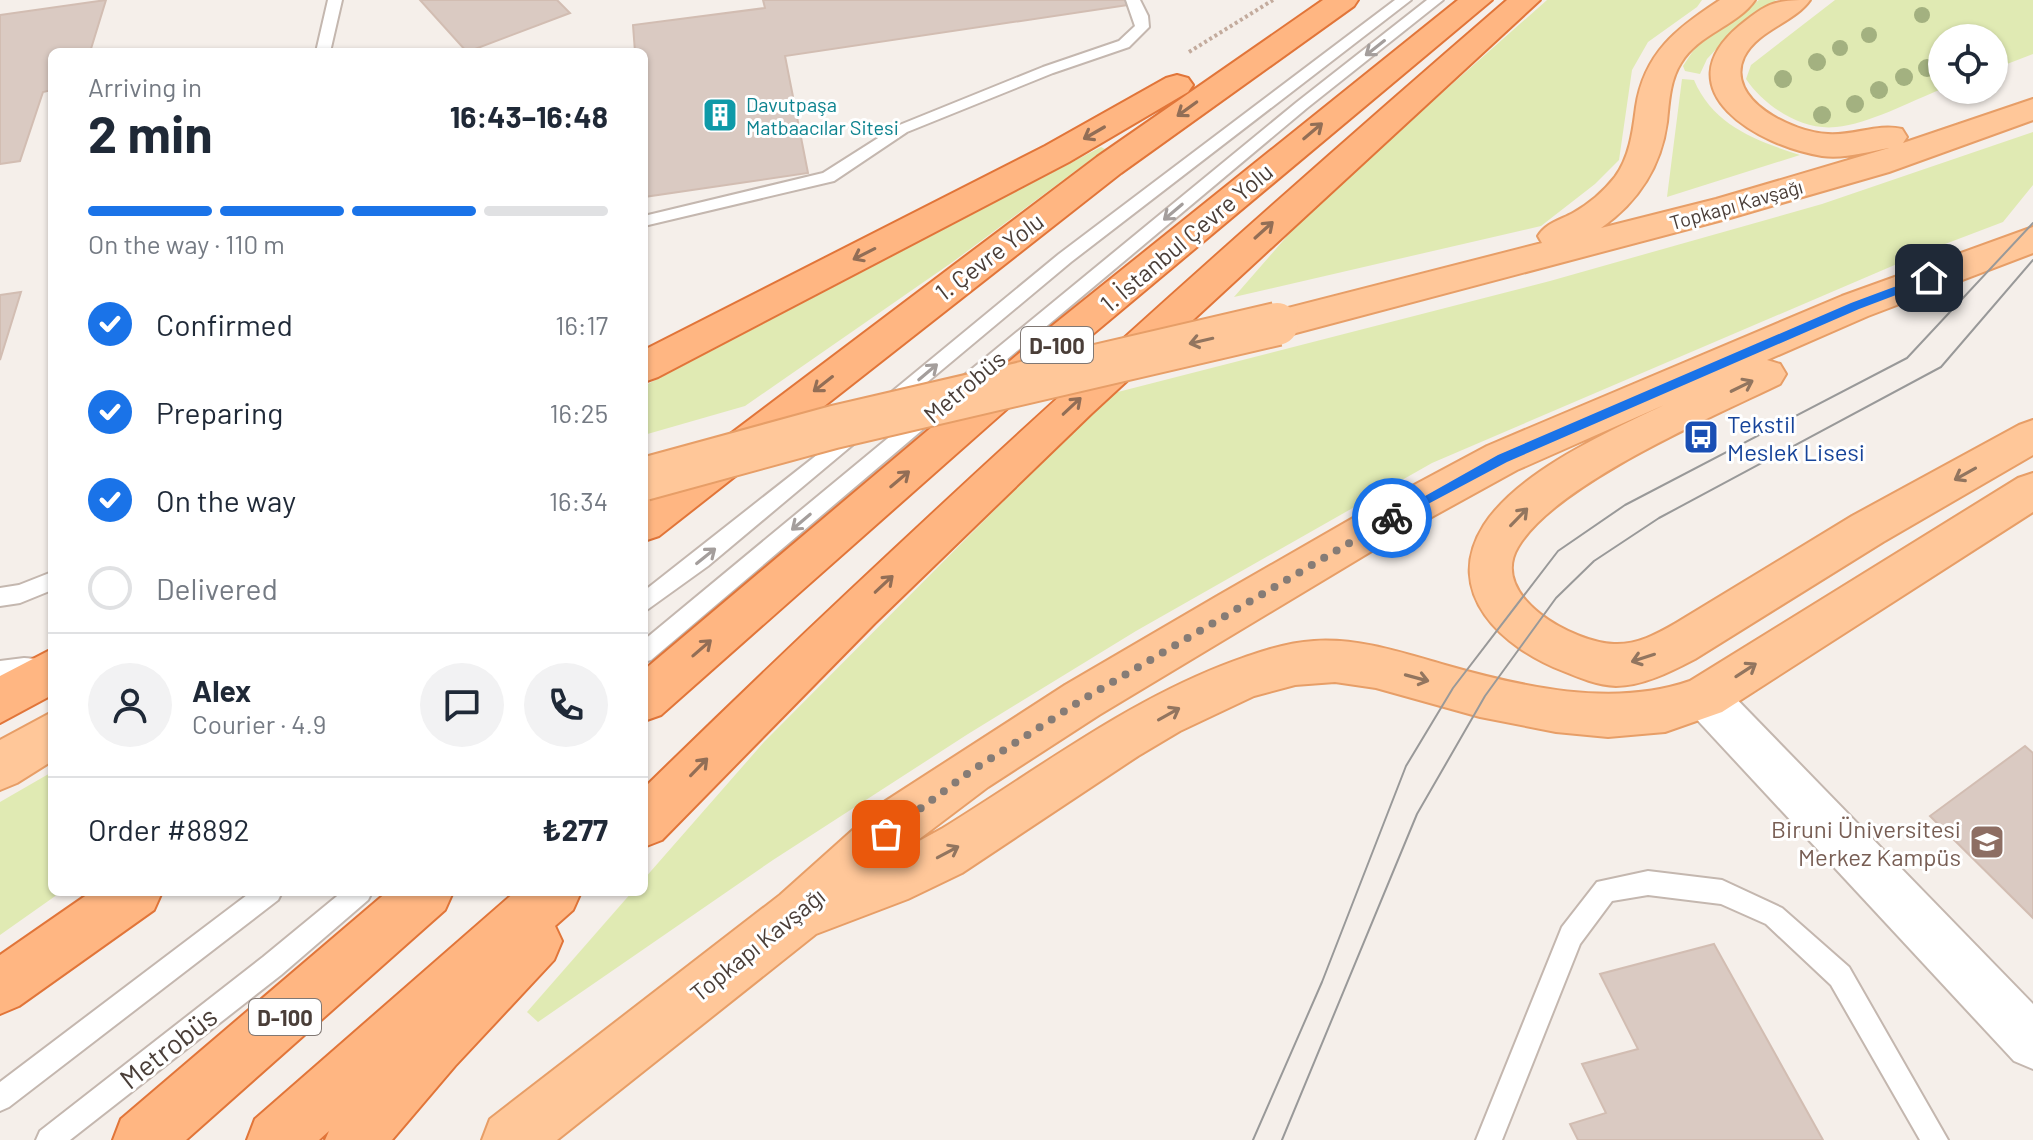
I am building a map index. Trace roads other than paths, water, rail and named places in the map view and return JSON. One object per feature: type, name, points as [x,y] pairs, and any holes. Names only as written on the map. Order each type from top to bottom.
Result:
[{"type":"highway","points":[[648,365],[1057,154],[1241,46],[1334,0]]},
{"type":"highway","name":"1. Çevre Yolu","points":[[648,520],[1109,165],[1343,0]]},
{"type":"highway","name":"1. İstanbul Çevre Yolu","points":[[648,697],[1078,326],[1365,88],[1477,0]]},
{"type":"highway","points":[[648,819],[819,646],[1111,370],[1525,0]]},
{"type":"highway","points":[[0,701],[48,672]]},
{"type":"highway","points":[[0,987],[130,896]]},
{"type":"highway","name":"D-100","points":[[142,1140],[422,896]]},
{"type":"highway","points":[[276,1140],[469,965],[550,896]]},
{"type":"highway","points":[[354,1140],[435,1046],[575,896]]},
{"type":"main road","points":[[648,478],[850,423],[1435,285],[1571,229],[1606,210],[1639,167],[1648,137],[1656,83],[1665,62],[1686,40],[1740,0]]},
{"type":"main road","points":[[1795,0],[1740,42],[1728,57],[1724,75],[1730,93],[1748,114],[1770,130],[1823,145],[1850,145],[1893,136],[2033,91]]},
{"type":"main road","name":"Topkapı Kavşağı","points":[[1435,285],[1877,164],[2033,109]]},
{"type":"main road","name":"Topkapı Kavşağı","points":[[511,1140],[799,914],[902,819],[1082,700],[1375,527],[1515,453],[1855,306],[2033,239]]},
{"type":"main road","points":[[1958,268],[1938,291],[1913,309],[1766,373],[1566,478],[1524,510],[1500,538],[1490,566],[1498,599],[1508,616],[1530,633],[1584,658],[1621,666],[1672,649],[1862,532],[2033,436]]},
{"type":"main road","points":[[799,914],[902,876],[959,847],[1174,710],[1261,673],[1298,664],[1340,662],[1417,677],[1485,696],[1562,711],[1603,715],[1661,712],[1705,697],[2033,490]]},
{"type":"main road","points":[[0,767],[48,737]]},
{"type":"street","points":[[1705,697],[2033,1042]]},
{"type":"lane","points":[[324,48],[335,0]]},
{"type":"lane","points":[[648,220],[828,177],[902,129],[1048,70],[1124,44],[1142,27],[1141,16],[1133,0]]},
{"type":"lane","name":"Metrobüs","points":[[648,600],[713,550],[1065,258],[1404,0]]},
{"type":"lane","name":"Metrobüs","points":[[648,650],[1302,105],[1436,0]]},
{"type":"lane","points":[[0,597],[20,594],[48,583]]},
{"type":"lane","points":[[0,670],[24,667],[48,670]]},
{"type":"lane","points":[[1489,1140],[1571,936],[1605,890],[1648,883],[1722,892],[1774,916],[1840,976],[1935,1140]]},
{"type":"lane","points":[[0,1098],[265,896]]},
{"type":"lane","name":"Metrobüs","points":[[49,1140],[272,966],[355,896]]},
{"type":"tram line","points":[[1253,1140],[1322,982],[1406,766],[1453,688],[1558,551],[1625,505],[1907,358],[2033,223]]},
{"type":"tram line","points":[[1282,1140],[1417,814],[1485,696],[1556,598],[1594,561],[1659,518],[1941,367],[2033,260]]},
{"type":"place","name":"Davutpaşa Matbaacılar Sitesi","points":[[720,115]]},
{"type":"place","name":"Tekstil Meslek Lisesi","points":[[1701,437]]},
{"type":"place","name":"Biruni Üniversitesi Merkez Kampüs","points":[[1987,842]]}]
